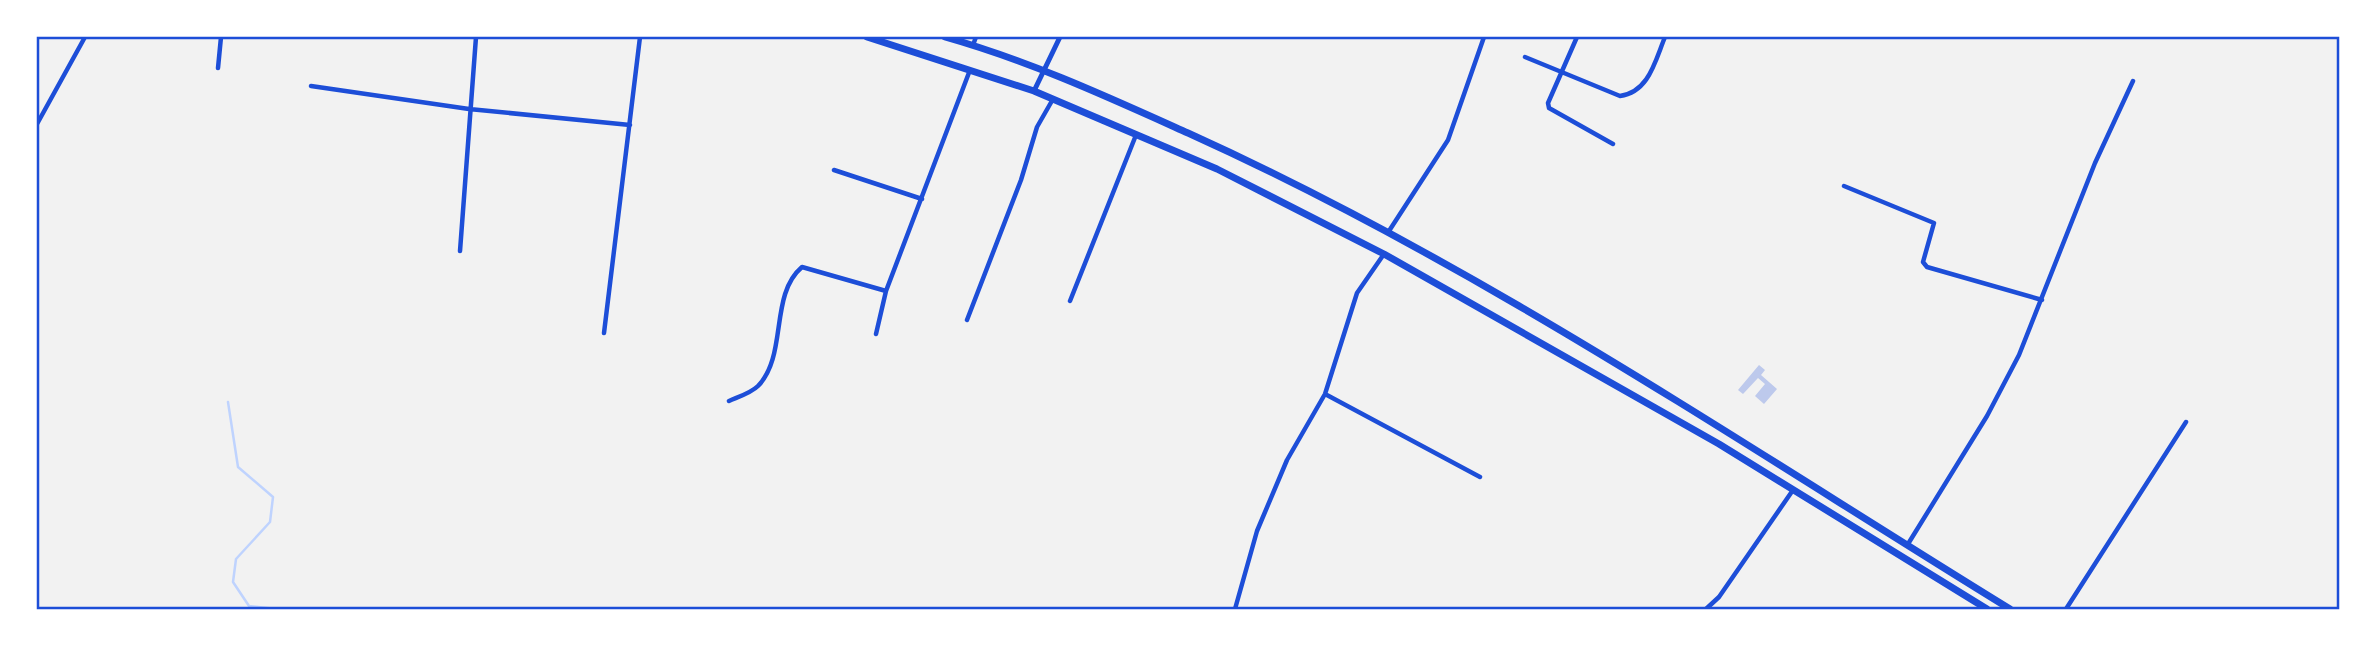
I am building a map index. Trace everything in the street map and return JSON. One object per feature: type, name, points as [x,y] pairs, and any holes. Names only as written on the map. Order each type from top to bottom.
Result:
[{"type":"main road","points":[[867,37],[1034,91],[1217,169],[1384,254],[1638,397],[1987,609]]},
{"type":"main road","points":[[945,37],[974,41],[1045,69],[1232,153],[1388,231],[1591,349],[2010,609]]},
{"type":"street","points":[[37,124],[85,37]]},
{"type":"street","points":[[218,68],[221,37]]},
{"type":"street","points":[[460,251],[476,37]]},
{"type":"street","points":[[604,333],[640,37]]},
{"type":"street","points":[[1034,91],[1060,37]]},
{"type":"street","points":[[1388,231],[1448,141],[1484,37]]},
{"type":"street","points":[[1577,37],[1548,100],[1549,108],[1613,144]]},
{"type":"street","points":[[1525,57],[1619,96],[1632,94],[1647,79],[1665,37]]},
{"type":"street","points":[[876,334],[886,291],[970,70]]},
{"type":"street","points":[[1908,544],[1987,416],[2019,355],[2095,163],[2133,81]]},
{"type":"street","points":[[312,86],[469,109],[630,125]]},
{"type":"street","points":[[967,320],[1021,180],[1037,128],[1053,99]]},
{"type":"street","points":[[1070,301],[1136,135]]},
{"type":"street","points":[[834,170],[922,199]]},
{"type":"street","points":[[1844,186],[1934,223],[1923,261],[1927,267],[2042,300]]},
{"type":"street","points":[[1235,609],[1257,531],[1287,460],[1325,394],[1357,293],[1384,254]]},
{"type":"street","points":[[729,401],[756,388],[764,379],[792,277],[802,267],[886,291]]},
{"type":"street","points":[[1325,394],[1480,477]]},
{"type":"street","points":[[2066,609],[2186,422]]},
{"type":"street","points":[[1706,609],[1719,597],[1793,490]]},
{"type":"building","points":[[1759,365],[1765,370],[1761,375],[1777,389],[1764,404],[1755,396],[1765,384],[1758,378],[1743,394],[1738,390]]},
{"type":"waterway","points":[[228,402],[238,467],[273,497],[270,522],[236,559],[233,582],[249,606],[276,609]]}]
